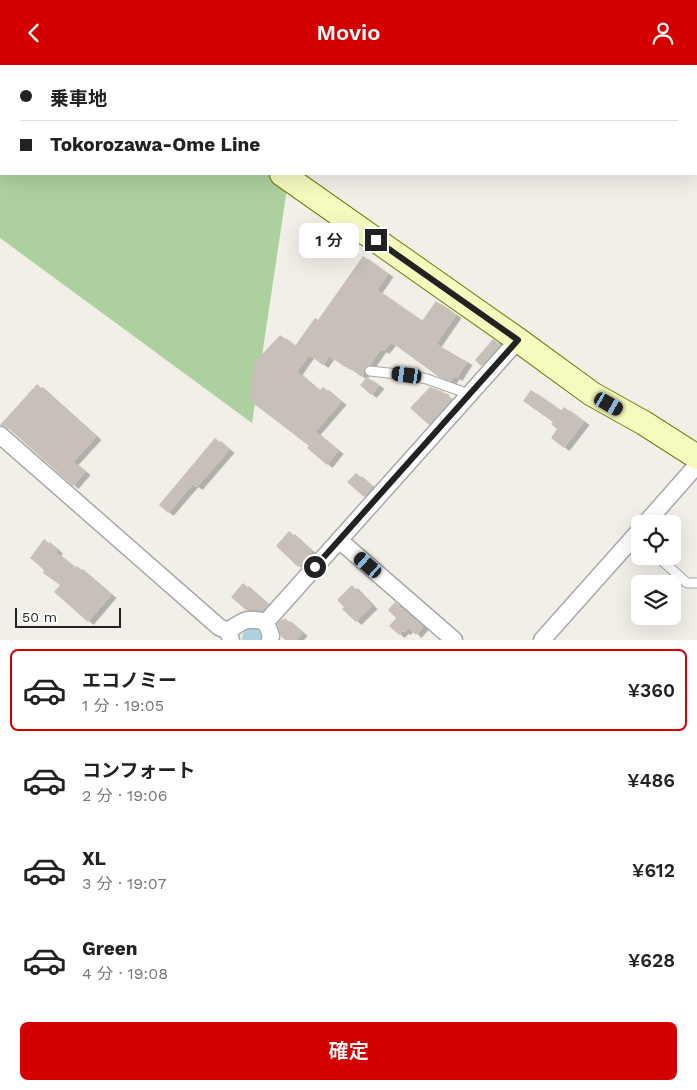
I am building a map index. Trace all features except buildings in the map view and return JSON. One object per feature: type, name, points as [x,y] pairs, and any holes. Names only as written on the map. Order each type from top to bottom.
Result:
[{"type":"main road","points":[[283,175],[592,394],[644,423],[697,457]]},
{"type":"street","points":[[266,622],[518,340]]},
{"type":"street","points":[[0,435],[230,636],[238,624],[251,619],[266,622]]},
{"type":"street","points":[[654,515],[697,465]]},
{"type":"street","points":[[340,540],[454,640]]},
{"type":"street","points":[[542,640],[631,542]]},
{"type":"street","points":[[266,622],[271,636],[270,640]]},
{"type":"lane","points":[[370,371],[427,379],[469,394]]},
{"type":"lane","points":[[668,565],[687,583],[697,583]]},
{"type":"green space","points":[[0,175],[277,175],[288,182],[252,423],[0,238]]},
{"type":"water","points":[[250,628],[257,629],[262,636],[262,640],[242,640],[243,633]]},
{"type":"route","points":[[315,567],[518,340],[376,240]]}]
